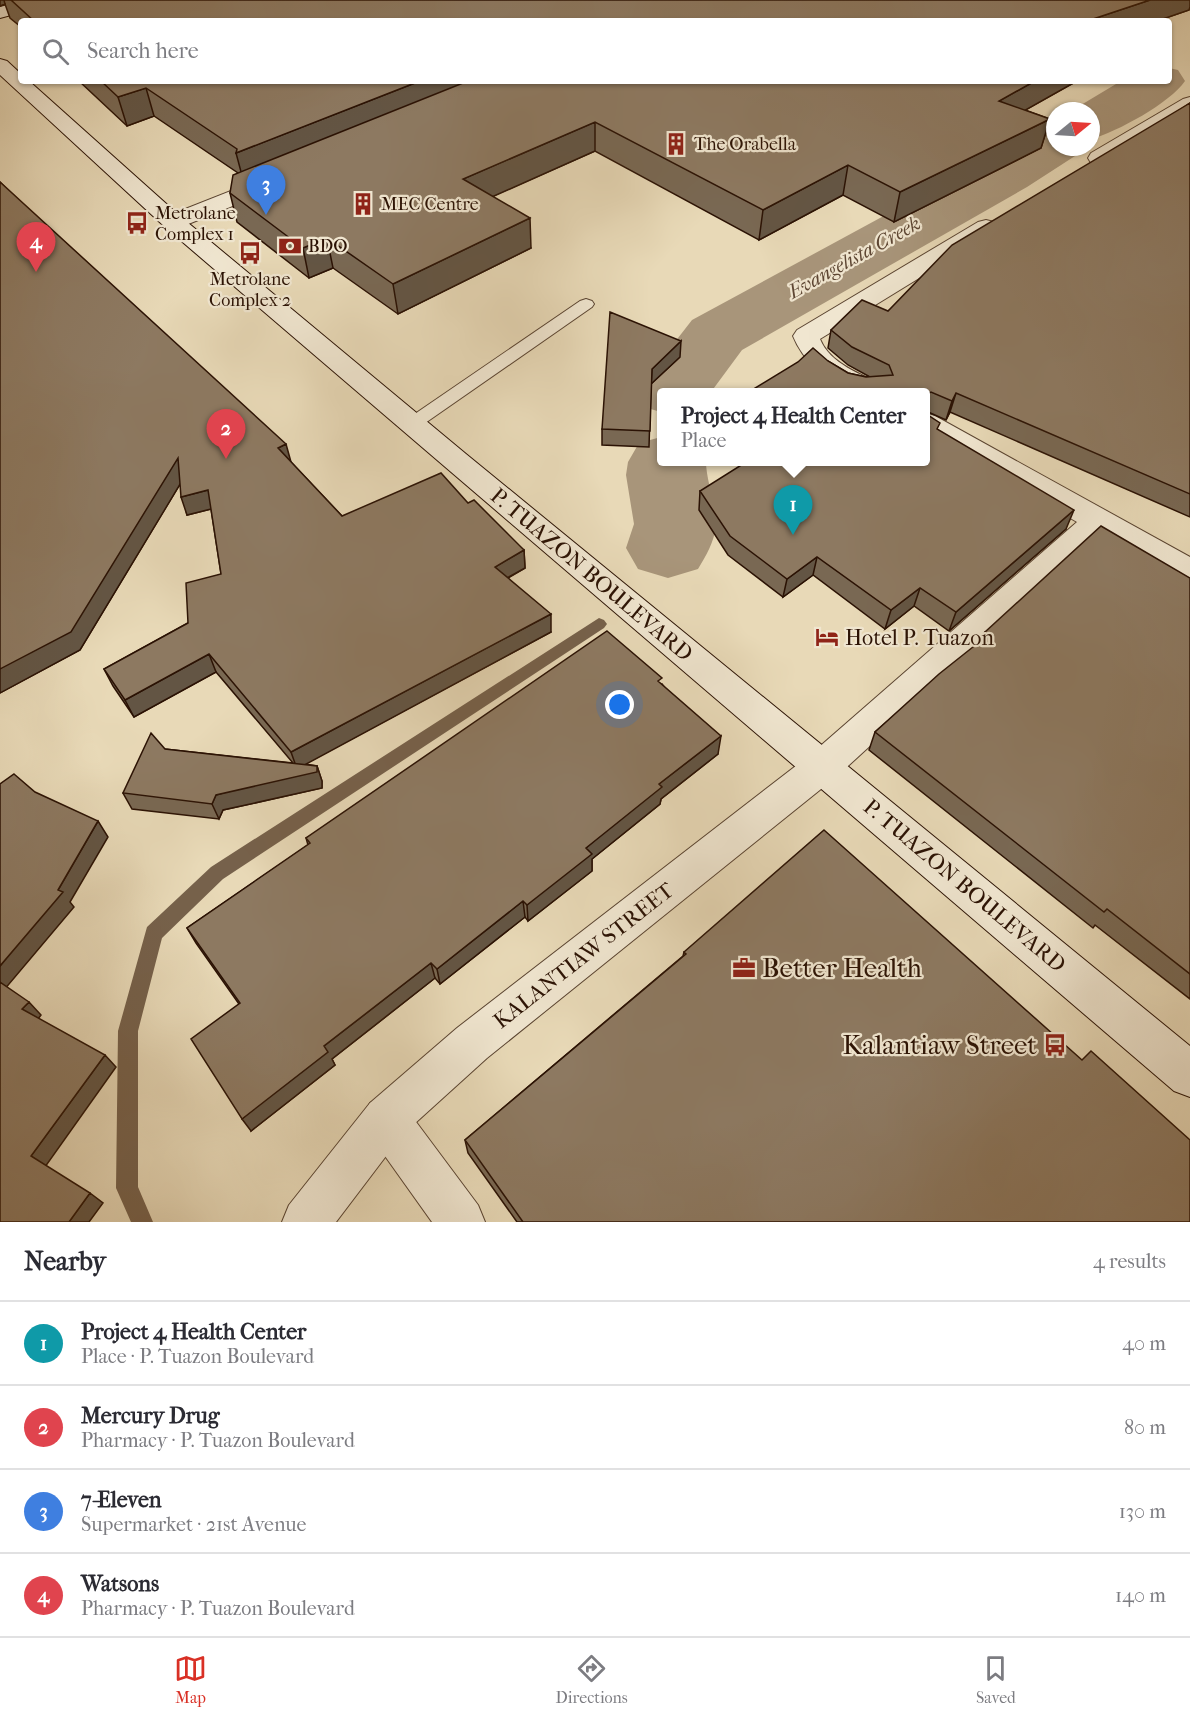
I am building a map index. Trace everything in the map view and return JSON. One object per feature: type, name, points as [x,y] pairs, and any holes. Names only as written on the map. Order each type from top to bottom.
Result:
[{"type":"street","points":[[0,13],[46,0]]},
{"type":"street","name":"P. TUAZON BOULEVARD","points":[[0,65],[18,81]]},
{"type":"street","name":"P. TUAZON BOULEVARD","points":[[21,84],[173,222],[1190,1075]]},
{"type":"street","points":[[1078,171],[1190,103]]},
{"type":"street","points":[[173,222],[294,172]]},
{"type":"street","points":[[866,388],[818,359],[809,347],[806,336],[1008,213]]},
{"type":"street","points":[[930,425],[1190,572]]},
{"type":"street","name":"KALANTIAW STREET","points":[[306,1222],[386,1119],[472,1043],[823,765],[1098,520]]},
{"type":"street","points":[[386,1119],[461,1222]]},
{"type":"lane","points":[[412,424],[586,304]]},
{"type":"building","points":[[11,0],[1150,0],[1096,18],[31,18]]},
{"type":"building","points":[[104,84],[412,84],[236,153],[237,149],[146,88],[118,97]]},
{"type":"building","points":[[460,84],[1030,84],[999,101],[1046,118],[1046,121],[900,192],[848,165],[763,210],[595,122],[463,179],[530,218],[393,284],[327,238],[303,248],[230,193],[233,175]]},
{"type":"building","points":[[1190,103],[1190,494],[956,393],[952,401],[930,393],[930,388],[755,388],[798,362],[813,348],[828,361],[848,373],[866,377],[893,375],[889,365],[852,347],[831,330],[862,300],[888,311],[952,245]]},
{"type":"building","points":[[0,182],[286,444],[278,448],[342,516],[441,473],[468,503],[474,500],[524,550],[495,567],[551,614],[291,752],[209,654],[125,700],[104,669],[188,623],[186,583],[221,574],[208,490],[181,497],[178,458],[71,632],[0,669]]},
{"type":"building","points":[[610,312],[681,341],[652,369],[650,431],[602,429]]},
{"type":"building","points":[[930,416],[940,423],[937,429],[1074,510],[956,612],[920,588],[891,610],[817,557],[787,579],[730,536],[700,491],[740,466],[930,466]]},
{"type":"building","points":[[1101,526],[1190,578],[1190,974],[1107,909],[1104,912],[875,732],[939,674],[988,635],[985,632]]},
{"type":"building","points":[[607,631],[662,678],[658,681],[721,736],[659,784],[662,787],[586,848],[592,854],[527,905],[523,901],[437,969],[431,963],[324,1046],[328,1052],[242,1119],[191,1039],[240,1003],[187,928],[310,843],[306,838]]},
{"type":"building","points":[[151,733],[165,749],[317,766],[317,772],[216,795],[212,804],[123,793]]},
{"type":"building","points":[[14,774],[35,792],[98,821],[58,890],[63,892],[0,966],[0,784]]},
{"type":"building","points":[[824,830],[1082,1060],[1091,1051],[1190,1140],[1190,1222],[523,1222],[465,1140],[686,954],[684,952]]},
{"type":"building","points":[[0,982],[29,1002],[22,1009],[105,1055],[31,1156],[90,1193],[69,1222],[0,1222]]},
{"type":"waterway","name":"Evangelista Creek","points":[[1100,117],[1154,84]]},
{"type":"waterway","name":"Evangelista Creek","points":[[676,388],[717,335],[1046,150]]},
{"type":"waterway","name":"Evangelista Creek","points":[[667,466],[666,475],[675,524],[668,548]]},
{"type":"waterway","points":[[142,1222],[127,1188],[128,1031],[154,933],[217,873],[599,624]]},
{"type":"place","name":"The Orabella","points":[[676,144]]},
{"type":"place","name":"MEC Centre","points":[[363,204]]},
{"type":"place","name":"7-Eleven","points":[[266,215]]},
{"type":"place","name":"Metrolane Complex 1","points":[[137,223]]},
{"type":"place","name":"BDO","points":[[290,246]]},
{"type":"place","name":"Metrolane Complex 2","points":[[250,253]]},
{"type":"place","name":"Watsons","points":[[36,272]]},
{"type":"place","name":"Mercury Drug","points":[[226,459]]},
{"type":"place","name":"Project 4 Health Center","points":[[793,535]]},
{"type":"place","name":"Hotel P. Tuazon","points":[[827,637]]},
{"type":"place","name":"Better Health","points":[[744,968]]},
{"type":"place","name":"Kalantiaw Street","points":[[1055,1045]]}]
